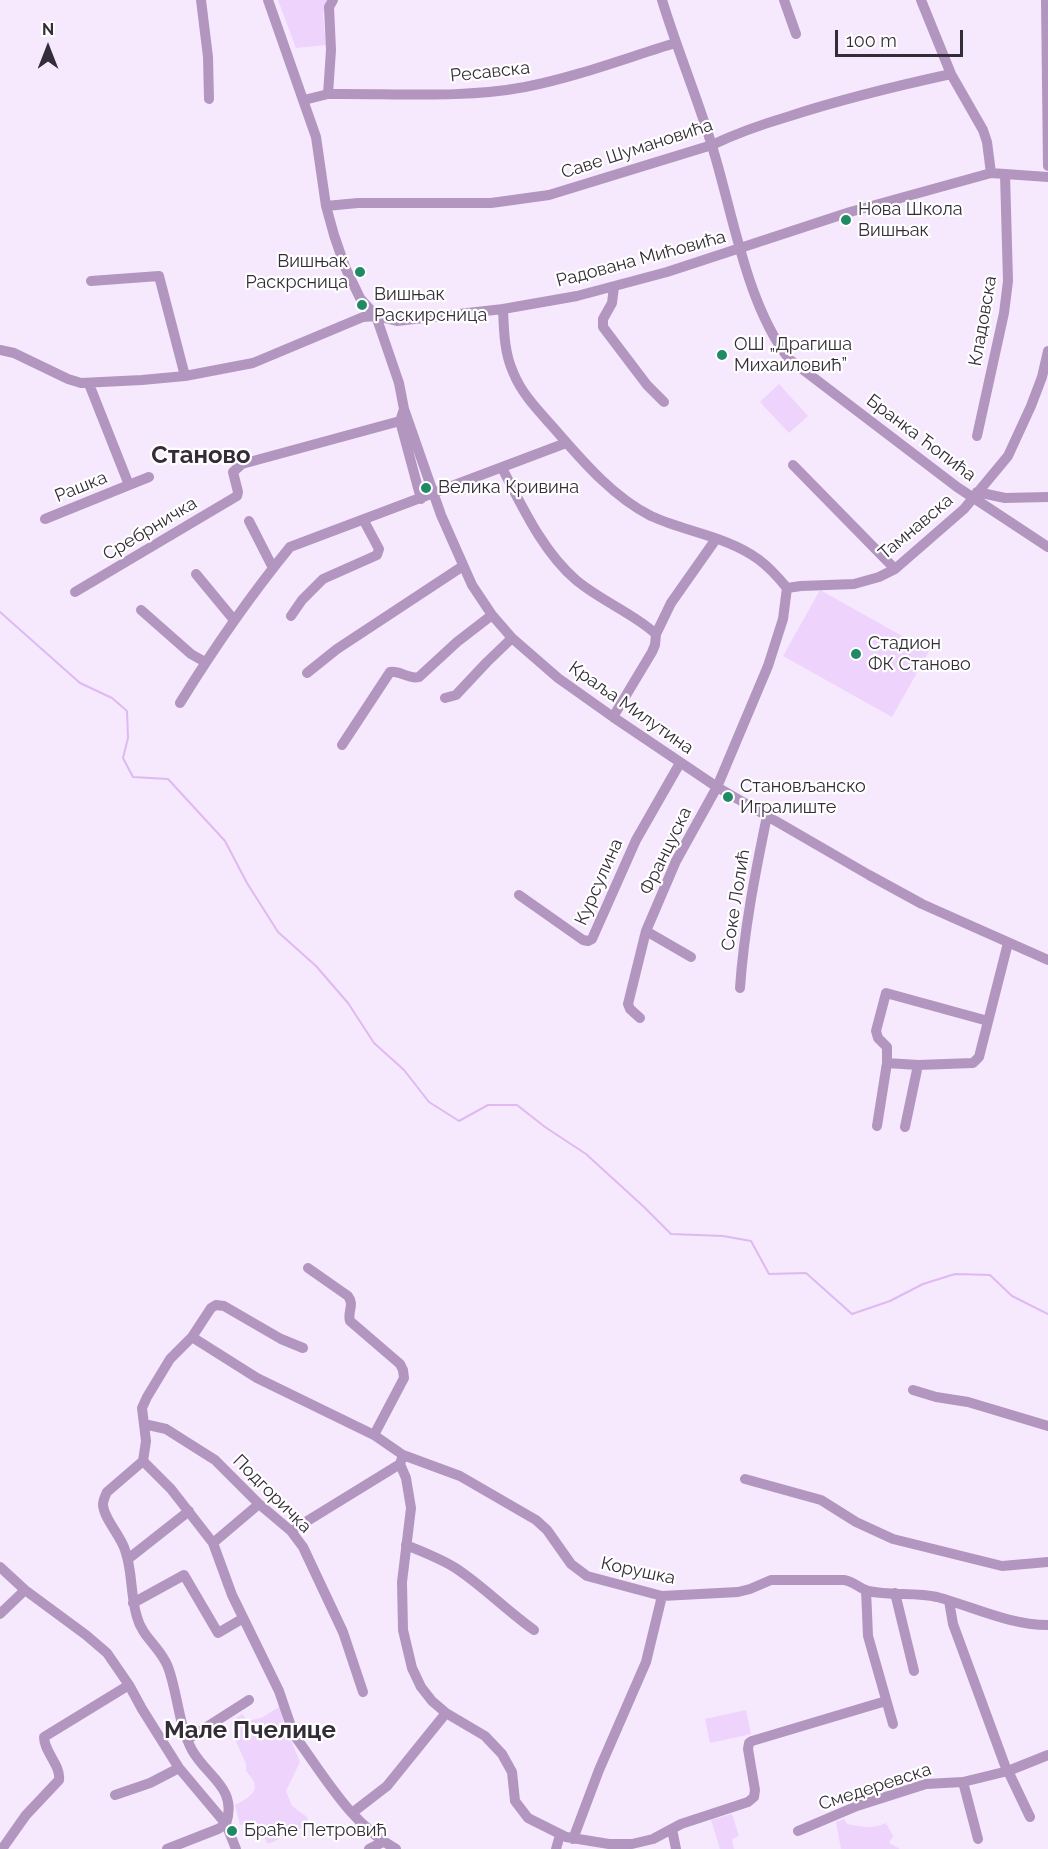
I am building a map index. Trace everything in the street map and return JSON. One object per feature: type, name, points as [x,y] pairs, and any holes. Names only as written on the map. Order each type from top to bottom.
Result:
[{"type":"street","points":[[201,0],[208,57],[209,99]]},
{"type":"street","name":"Краља Милутина","points":[[268,0],[316,137],[326,206],[336,242],[360,298],[376,316],[399,382],[404,409],[434,494],[472,585],[492,615],[512,638],[558,678],[717,787],[922,904],[1048,960]]},
{"type":"street","points":[[328,94],[331,50],[329,7],[333,0]]},
{"type":"street","name":"Бранка Ћопића","points":[[662,0],[712,145],[750,280],[774,338],[789,359],[1048,547]]},
{"type":"street","points":[[784,0],[796,34]]},
{"type":"street","points":[[921,0],[951,74],[983,130],[992,173]]},
{"type":"street","points":[[1046,0],[1048,166]]},
{"type":"street","name":"Ресавска","points":[[304,100],[328,94],[485,93],[526,87],[675,43]]},
{"type":"street","name":"Саве Шумановића","points":[[326,206],[358,203],[491,203],[549,195],[712,145],[747,130],[815,108],[898,85],[951,74]]},
{"type":"street","name":"Радована Мићовића","points":[[0,350],[33,361],[76,382],[89,384],[185,376],[253,363],[363,317],[376,316],[397,321],[503,309],[614,287],[850,212],[992,173],[1048,177]]},
{"type":"street","name":"Кладовска","points":[[977,436],[1004,313],[1008,281],[1005,174]]},
{"type":"street","points":[[90,281],[159,276],[185,376]]},
{"type":"street","points":[[614,287],[612,303],[603,319],[603,327],[647,385],[664,402]]},
{"type":"street","points":[[503,309],[505,346],[518,384],[529,401],[566,443],[632,506],[654,517],[735,546],[771,569],[787,588]]},
{"type":"street","name":"Тамнавска","points":[[787,588],[854,584],[879,577],[895,568],[976,495],[1008,456],[1045,377],[1048,351]]},
{"type":"street","points":[[89,384],[129,485]]},
{"type":"street","points":[[404,409],[400,421],[421,499]]},
{"type":"street","name":"Сребрничка","points":[[75,592],[237,496],[233,475],[235,469],[243,464],[400,421]]},
{"type":"street","points":[[180,703],[234,620],[291,547],[566,443]]},
{"type":"street","points":[[793,465],[895,568]]},
{"type":"street","points":[[502,468],[531,523],[550,551],[574,578],[598,597],[644,624],[656,634]]},
{"type":"street","name":"Рашка","points":[[45,519],[149,477]]},
{"type":"street","points":[[976,495],[1005,498],[1048,497]]},
{"type":"street","points":[[249,521],[273,568]]},
{"type":"street","points":[[291,616],[302,600],[323,579],[377,555],[379,549],[364,521]]},
{"type":"street","points":[[613,717],[656,645],[656,634],[677,593],[716,539]]},
{"type":"street","points":[[307,673],[337,649],[463,566]]},
{"type":"street","points":[[196,574],[234,620]]},
{"type":"street","name":"Француска","points":[[640,1018],[628,1004],[646,931],[676,861],[717,787],[768,666],[783,619],[787,588]]},
{"type":"street","points":[[141,610],[191,654],[205,662]]},
{"type":"street","points":[[342,745],[390,672],[395,671],[414,678],[419,677],[457,642],[492,615]]},
{"type":"street","points":[[445,698],[456,695],[512,638]]},
{"type":"street","name":"Курсулина","points":[[519,895],[583,940],[592,939],[636,840],[680,763]]},
{"type":"street","name":"Соке Лолић","points":[[740,988],[750,901],[767,816]]},
{"type":"street","points":[[646,931],[691,957]]},
{"type":"street","points":[[887,1063],[918,1065],[977,1061],[1008,943]]},
{"type":"street","points":[[877,1126],[887,1063],[887,1047],[876,1031],[885,993],[988,1020]]},
{"type":"street","points":[[905,1127],[918,1065]]},
{"type":"street","points":[[308,1268],[348,1296],[352,1305],[349,1313],[350,1321],[400,1364],[403,1370],[404,1378],[374,1435]]},
{"type":"street","points":[[167,1849],[218,1829],[226,1824],[230,1810],[227,1796],[200,1760],[188,1739],[181,1722],[168,1667],[143,1632],[136,1616],[128,1559],[122,1540],[103,1504],[107,1492],[143,1461],[146,1441],[142,1408],[170,1359],[192,1336],[211,1308],[216,1305],[224,1306],[281,1339],[303,1348]]},
{"type":"street","name":"Корушка","points":[[192,1336],[257,1378],[374,1435],[402,1459],[460,1476],[536,1520],[547,1530],[571,1564],[587,1576],[662,1596],[731,1593],[776,1580],[843,1580],[853,1582],[866,1590],[926,1595],[1029,1625],[1048,1625]]},
{"type":"street","points":[[913,1389],[936,1397],[968,1402],[1048,1426]]},
{"type":"street","name":"Подгоричка","points":[[144,1424],[166,1429],[215,1460],[259,1504],[291,1531],[303,1547],[344,1632],[363,1692]]},
{"type":"street","points":[[291,1531],[402,1459],[411,1508],[402,1582],[403,1630],[412,1668],[421,1687],[446,1713],[491,1741],[502,1754],[512,1772],[515,1801],[528,1818],[560,1835],[573,1839],[609,1844],[632,1844],[653,1839],[681,1824],[748,1802],[754,1797],[755,1790],[749,1743],[886,1701]]},
{"type":"street","points":[[143,1461],[171,1489],[213,1543],[232,1595],[279,1691],[293,1732],[352,1813],[383,1842],[396,1849]]},
{"type":"street","points":[[745,1479],[821,1500],[856,1522],[893,1539],[1002,1566],[1048,1562]]},
{"type":"street","points":[[213,1543],[259,1504]]},
{"type":"street","points":[[128,1559],[189,1511]]},
{"type":"street","points":[[406,1545],[455,1568],[534,1630]]},
{"type":"street","points":[[1,1570],[101,1647],[110,1657],[179,1768],[226,1824],[236,1849]]},
{"type":"street","points":[[133,1603],[184,1575],[218,1633],[243,1618]]},
{"type":"street","points":[[0,1614],[25,1590]]},
{"type":"street","points":[[866,1590],[870,1643],[893,1724]]},
{"type":"street","points":[[895,1593],[914,1671]]},
{"type":"street","points":[[573,1839],[598,1770],[646,1662],[662,1596]]},
{"type":"street","points":[[950,1601],[953,1624],[1008,1771],[1030,1817]]},
{"type":"street","points":[[2,1849],[26,1815],[59,1780],[59,1772],[45,1744],[44,1737],[129,1685]]},
{"type":"street","points":[[188,1739],[249,1700]]},
{"type":"street","points":[[352,1813],[387,1786],[446,1713]]},
{"type":"street","name":"Смедеревска","points":[[798,1831],[857,1806],[926,1784],[963,1782],[1008,1771],[1048,1755]]},
{"type":"street","points":[[115,1795],[150,1783],[179,1768]]},
{"type":"street","points":[[963,1782],[978,1839]]},
{"type":"street","points":[[672,1830],[676,1849]]},
{"type":"street","points":[[556,1849],[560,1835]]},
{"type":"street","points":[[369,1849],[383,1842]]},
{"type":"shaded area","points":[[278,0],[327,0],[323,15],[326,45],[296,48]]},
{"type":"shaded area","points":[[779,384],[808,416],[789,433],[760,402]]},
{"type":"shaded area","name":"Стадион ФК Станово","points":[[820,590],[929,651],[892,717],[783,656]]},
{"type":"shaded area","points":[[281,1706],[283,1721],[300,1762],[286,1791],[292,1806],[307,1817],[309,1825],[268,1844],[256,1822],[240,1825],[235,1805],[251,1795],[255,1787],[246,1771],[246,1764],[235,1739],[232,1721],[242,1714],[248,1721],[261,1718]]},
{"type":"shaded area","points":[[746,1710],[751,1734],[710,1743],[705,1719]]},
{"type":"shaded area","points":[[732,1814],[739,1836],[732,1839],[734,1849],[720,1849],[711,1820]]},
{"type":"shaded area","points":[[844,1819],[847,1824],[866,1827],[886,1823],[893,1836],[889,1843],[900,1849],[841,1849],[836,1822]]},
{"type":"waterway","points":[[0,612],[80,683],[112,698],[127,711],[128,738],[123,758],[133,777],[168,779],[225,841],[247,883],[278,932],[316,966],[348,1003],[374,1043],[404,1070],[429,1102],[459,1121],[488,1105],[517,1105],[586,1154],[671,1234],[723,1236],[751,1241],[769,1274],[806,1273],[852,1314],[890,1301],[923,1284],[955,1274],[990,1275],[1012,1296],[1048,1314]]},
{"type":"place","name":"Нова Школа Вишњак","points":[[846,220]]},
{"type":"place","name":"Вишњак Раскрсница","points":[[360,272]]},
{"type":"place","name":"Вишњак Раскирсница","points":[[362,305]]},
{"type":"place","name":"ОШ „Драгиша Михаиловић”","points":[[722,355]]},
{"type":"place","name":"Велика Кривина","points":[[426,488]]},
{"type":"place","name":"Стадион ФК Станово","points":[[856,654]]},
{"type":"place","name":"Становљанско Игралиште","points":[[728,797]]},
{"type":"place","name":"Браће Петровић","points":[[232,1831]]},
{"type":"district","name":"Станово","points":[[201,456]]},
{"type":"district","name":"Мале Пчелице","points":[[250,1731]]}]
